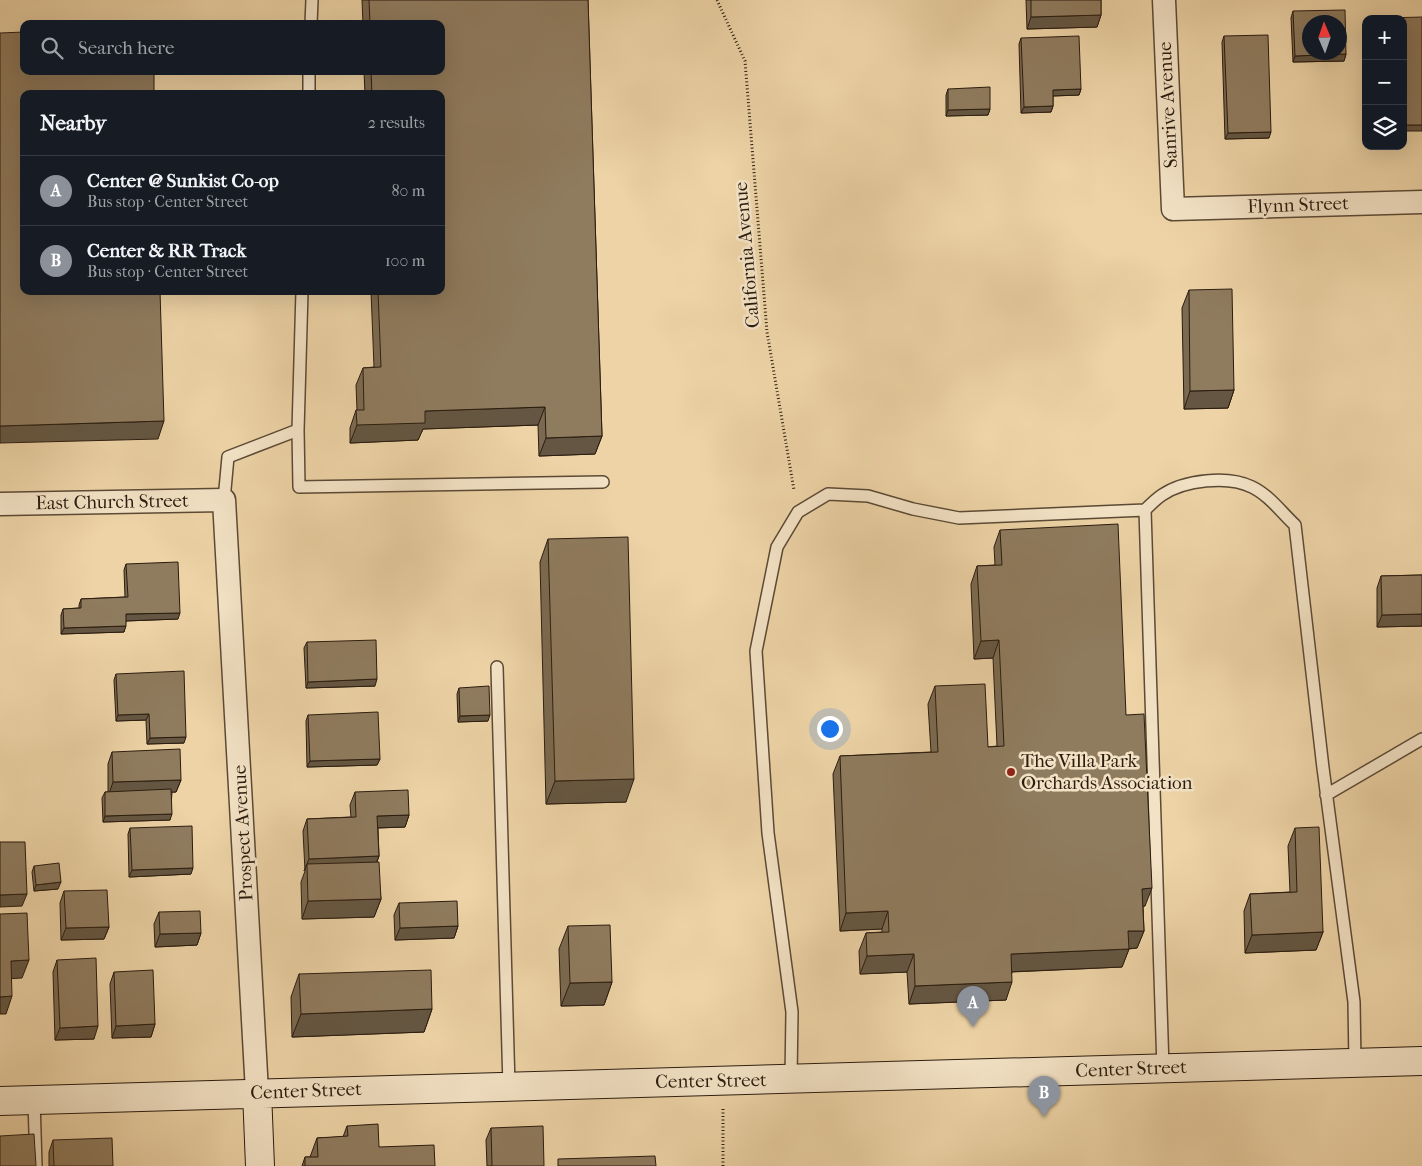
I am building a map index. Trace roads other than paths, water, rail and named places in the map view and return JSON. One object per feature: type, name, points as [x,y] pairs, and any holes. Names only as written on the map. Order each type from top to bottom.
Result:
[{"type":"main road","name":"Center Street","points":[[0,1101],[257,1092],[1422,1061]]},
{"type":"main road","name":"Prospect Avenue","points":[[257,1092],[260,1166]]},
{"type":"street","name":"Sanrive Avenue","points":[[1164,0],[1173,209]]},
{"type":"street","name":"Flynn Street","points":[[1173,209],[1422,202]]},
{"type":"street","name":"East Church Street","points":[[0,504],[224,500]]},
{"type":"street","name":"Prospect Avenue","points":[[224,500],[257,1092]]},
{"type":"lane","points":[[311,20],[312,0]]},
{"type":"lane","points":[[308,90],[309,75]]},
{"type":"lane","points":[[302,295],[298,430],[299,487],[603,482]]},
{"type":"lane","points":[[224,500],[228,457],[298,430]]},
{"type":"lane","points":[[791,1078],[792,1012],[768,833],[756,651],[777,547],[798,512],[828,494],[868,496],[913,509],[959,518],[1145,510],[1162,494],[1189,483],[1223,480],[1252,486],[1270,500],[1295,525],[1326,795],[1354,1002],[1355,1063]]},
{"type":"lane","points":[[1145,510],[1163,1068]]},
{"type":"lane","points":[[497,667],[509,1086]]},
{"type":"lane","points":[[1326,795],[1422,739]]},
{"type":"lane","points":[[34,1100],[36,1166]]},
{"type":"place","name":"The Villa Park Orchards Association","points":[[1011,772]]},
{"type":"place","name":"Center @ Sunkist Co-op","points":[[973,1027]]},
{"type":"place","name":"Center & RR Track","points":[[1044,1117]]}]
